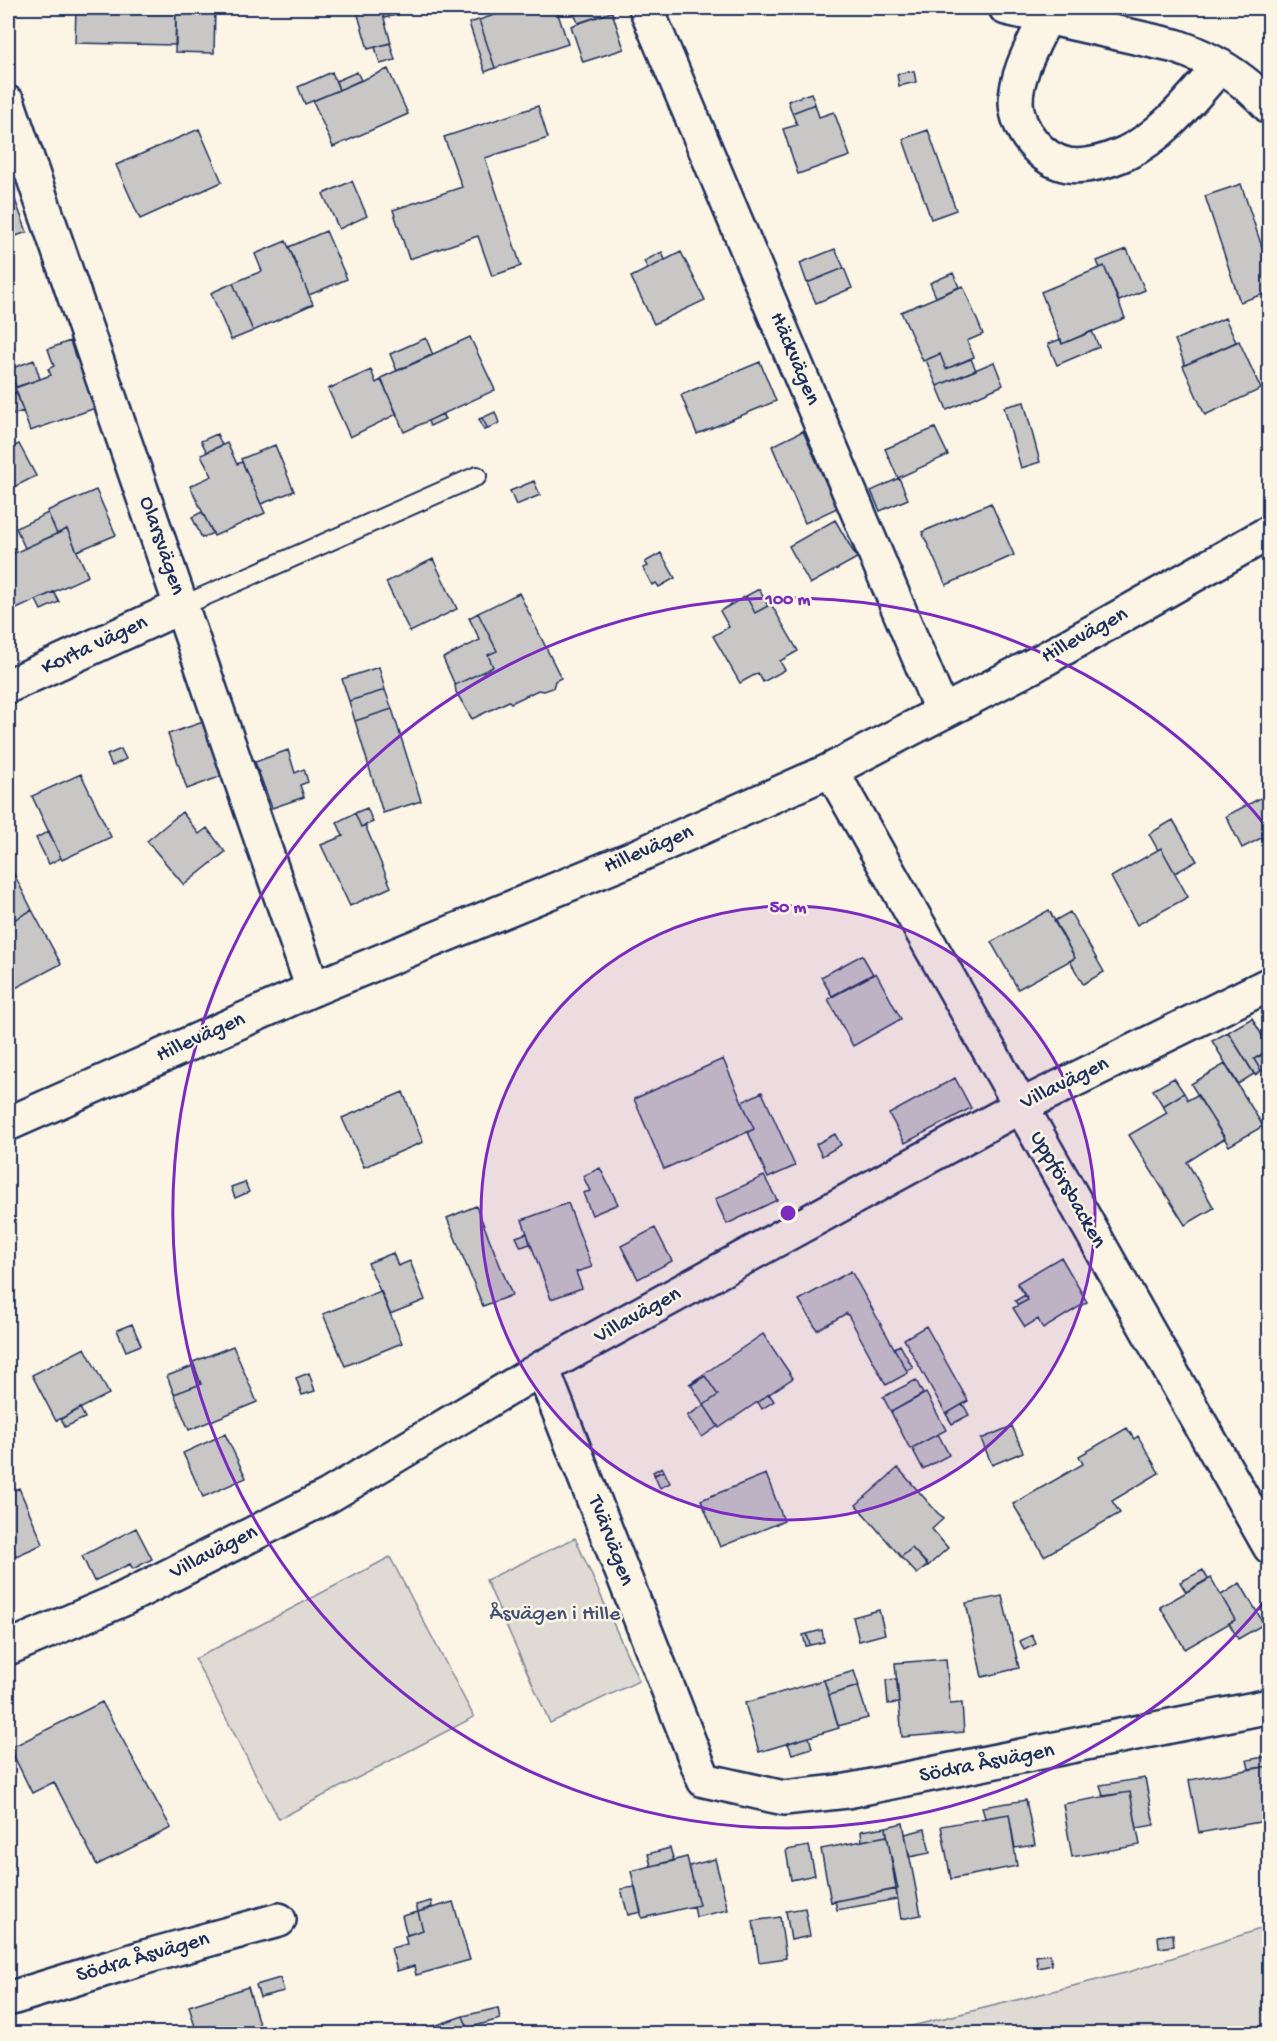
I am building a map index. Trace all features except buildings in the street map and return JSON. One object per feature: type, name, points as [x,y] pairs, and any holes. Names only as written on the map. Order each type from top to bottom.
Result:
[{"type":"street","name":"Häckvägen","points":[[646,8],[942,712]]},
{"type":"street","points":[[1006,8],[1175,46],[1198,54],[1221,66],[1254,89],[1269,107]]},
{"type":"street","points":[[1047,16],[1024,66],[1016,103],[1023,128],[1037,148],[1053,159],[1068,165],[1107,160],[1128,152],[1152,136],[1187,104],[1221,66]]},
{"type":"street","name":"Olarsvägen","points":[[8,103],[313,989]]},
{"type":"street","name":"Hillevägen","points":[[8,1124],[313,989],[628,860],[831,770],[1036,664],[1269,532]]},
{"type":"street","name":"Korta vägen","points":[[8,686],[182,606]]},
{"type":"street","name":"Uppförsbacken","points":[[831,770],[1019,1107],[1269,1546]]},
{"type":"street","name":"Villavägen","points":[[8,1648],[121,1600],[328,1496],[542,1368],[1019,1107],[1269,984]]},
{"type":"street","name":"Tvärvägen","points":[[542,1368],[704,1780]]},
{"type":"street","name":"Södra Åsvägen","points":[[704,1780],[766,1796],[800,1798],[882,1785],[1269,1706]]},
{"type":"street","name":"Södra Åsvägen","points":[[8,1999],[279,1920]]},
{"type":"lane","points":[[182,606],[477,476]]},
{"type":"green space","name":"Åsvägen i Hille","points":[[575,1538],[639,1681],[550,1723],[486,1580]]},
{"type":"green space","points":[[390,1557],[474,1717],[279,1819],[195,1659]]},
{"type":"green space","points":[[1269,1926],[1269,2033],[884,2033],[1129,1972]]}]
